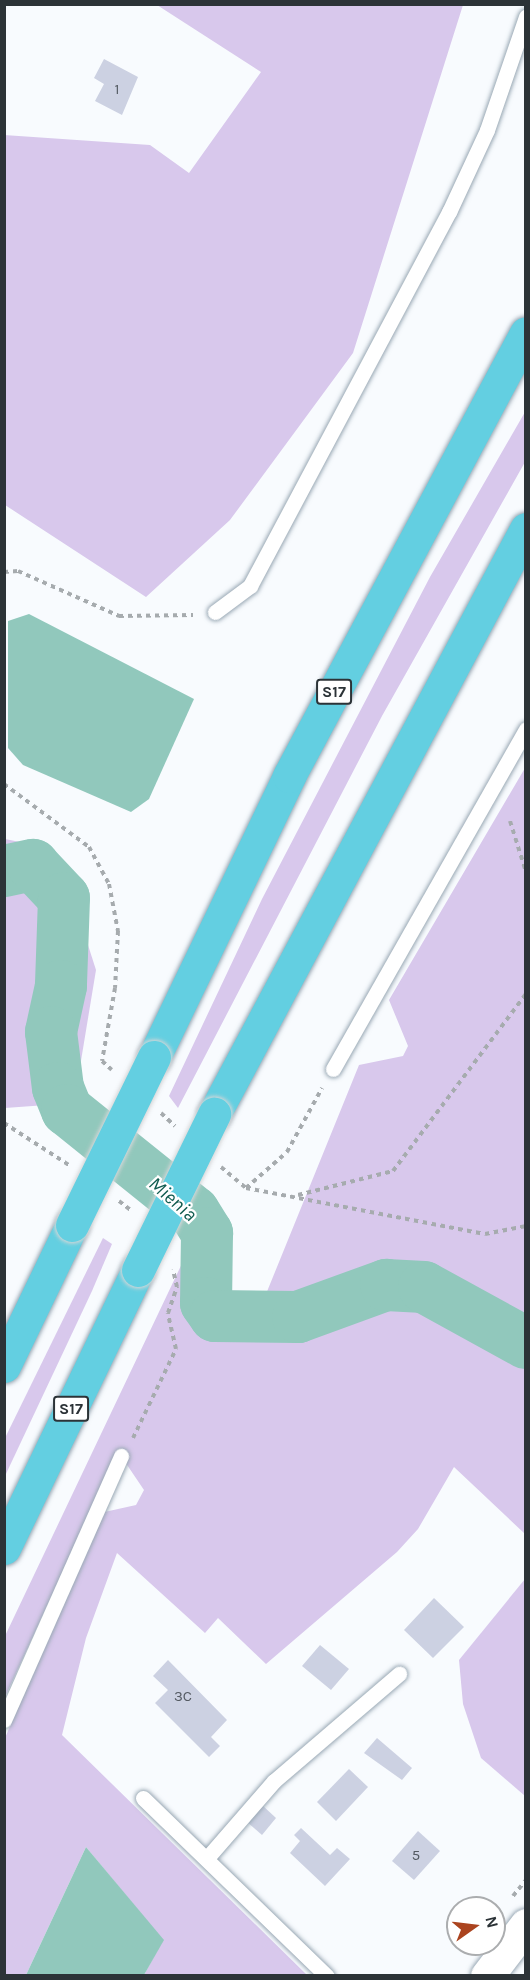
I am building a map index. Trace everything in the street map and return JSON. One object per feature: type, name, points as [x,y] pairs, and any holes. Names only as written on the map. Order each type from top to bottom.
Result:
[{"type":"highway","name":"S17","points":[[4,1366],[289,776],[525,333]]},
{"type":"highway","name":"S17","points":[[4,1548],[214,1114],[525,529]]},
{"type":"main road","points":[[487,1976],[525,1924]]},
{"type":"lane","points":[[215,612],[250,586],[448,212],[487,130],[525,17]]},
{"type":"lane","points":[[333,1069],[525,729]]},
{"type":"lane","points":[[4,1720],[121,1456]]},
{"type":"lane","points":[[207,1858],[274,1781],[399,1674]]},
{"type":"lane","points":[[143,1798],[327,1976]]},
{"type":"path","points":[[4,572],[18,572],[119,616],[215,612]]},
{"type":"path","points":[[510,821],[525,872]]},
{"type":"path","points":[[294,1196],[393,1171],[525,994]]},
{"type":"path","points":[[4,1069],[4,1122]]},
{"type":"path","points":[[246,1188],[287,1152],[333,1069]]},
{"type":"shaded area","points":[[157,5],[463,5],[353,353],[230,520],[146,597],[5,505],[4,135],[150,145],[189,173],[261,72]]},
{"type":"shaded area","points":[[525,412],[525,462],[382,716],[178,1108],[169,1096],[262,899],[430,577]]},
{"type":"shaded area","points":[[29,614],[194,699],[149,799],[131,812],[23,765],[8,748],[8,621]]},
{"type":"shaded area","points":[[525,768],[525,1534],[454,1467],[418,1529],[397,1552],[266,1664],[218,1618],[205,1633],[117,1553],[86,1638],[62,1735],[307,1975],[144,1975],[163,1940],[86,1847],[26,1975],[5,1975],[5,1738],[100,1513],[136,1505],[144,1490],[121,1456],[116,1456],[5,1697],[5,1636],[187,1253],[196,1325],[204,1337],[251,1331],[359,1065],[403,1056],[408,1046],[389,1000]]},
{"type":"shaded area","points":[[5,839],[30,844],[65,873],[96,970],[74,1103],[5,1108]]},
{"type":"shaded area","points":[[103,1238],[112,1244],[5,1476],[5,1438]]},
{"type":"shaded area","points":[[525,1579],[525,1796],[481,1758],[463,1704],[459,1660]]},
{"type":"shaded area","points":[[86,1847],[164,1940],[144,1975],[26,1975]]},
{"type":"building","points":[[104,59],[138,77],[122,115],[95,101],[104,84],[94,78]]},
{"type":"building","points":[[434,1598],[464,1627],[433,1658],[404,1630]]},
{"type":"building","points":[[320,1645],[349,1669],[331,1690],[302,1666]]},
{"type":"building","points":[[168,1660],[227,1720],[211,1737],[220,1746],[209,1757],[155,1703],[168,1690],[153,1676]]},
{"type":"building","points":[[377,1738],[412,1768],[402,1780],[364,1753]]},
{"type":"building","points":[[349,1769],[368,1787],[336,1821],[317,1802]]},
{"type":"building","points":[[262,1805],[276,1818],[262,1835],[247,1822]]},
{"type":"building","points":[[301,1828],[330,1855],[337,1848],[350,1859],[325,1886],[290,1853],[300,1841],[294,1835]]},
{"type":"building","points":[[418,1831],[440,1851],[414,1880],[392,1861]]},
{"type":"waterway","name":"Mienia","points":[[4,871],[33,865],[64,898],[61,986],[51,1032],[58,1088],[67,1110],[194,1212],[207,1233],[206,1303],[215,1316],[298,1317],[386,1285],[424,1287],[526,1343]]}]
